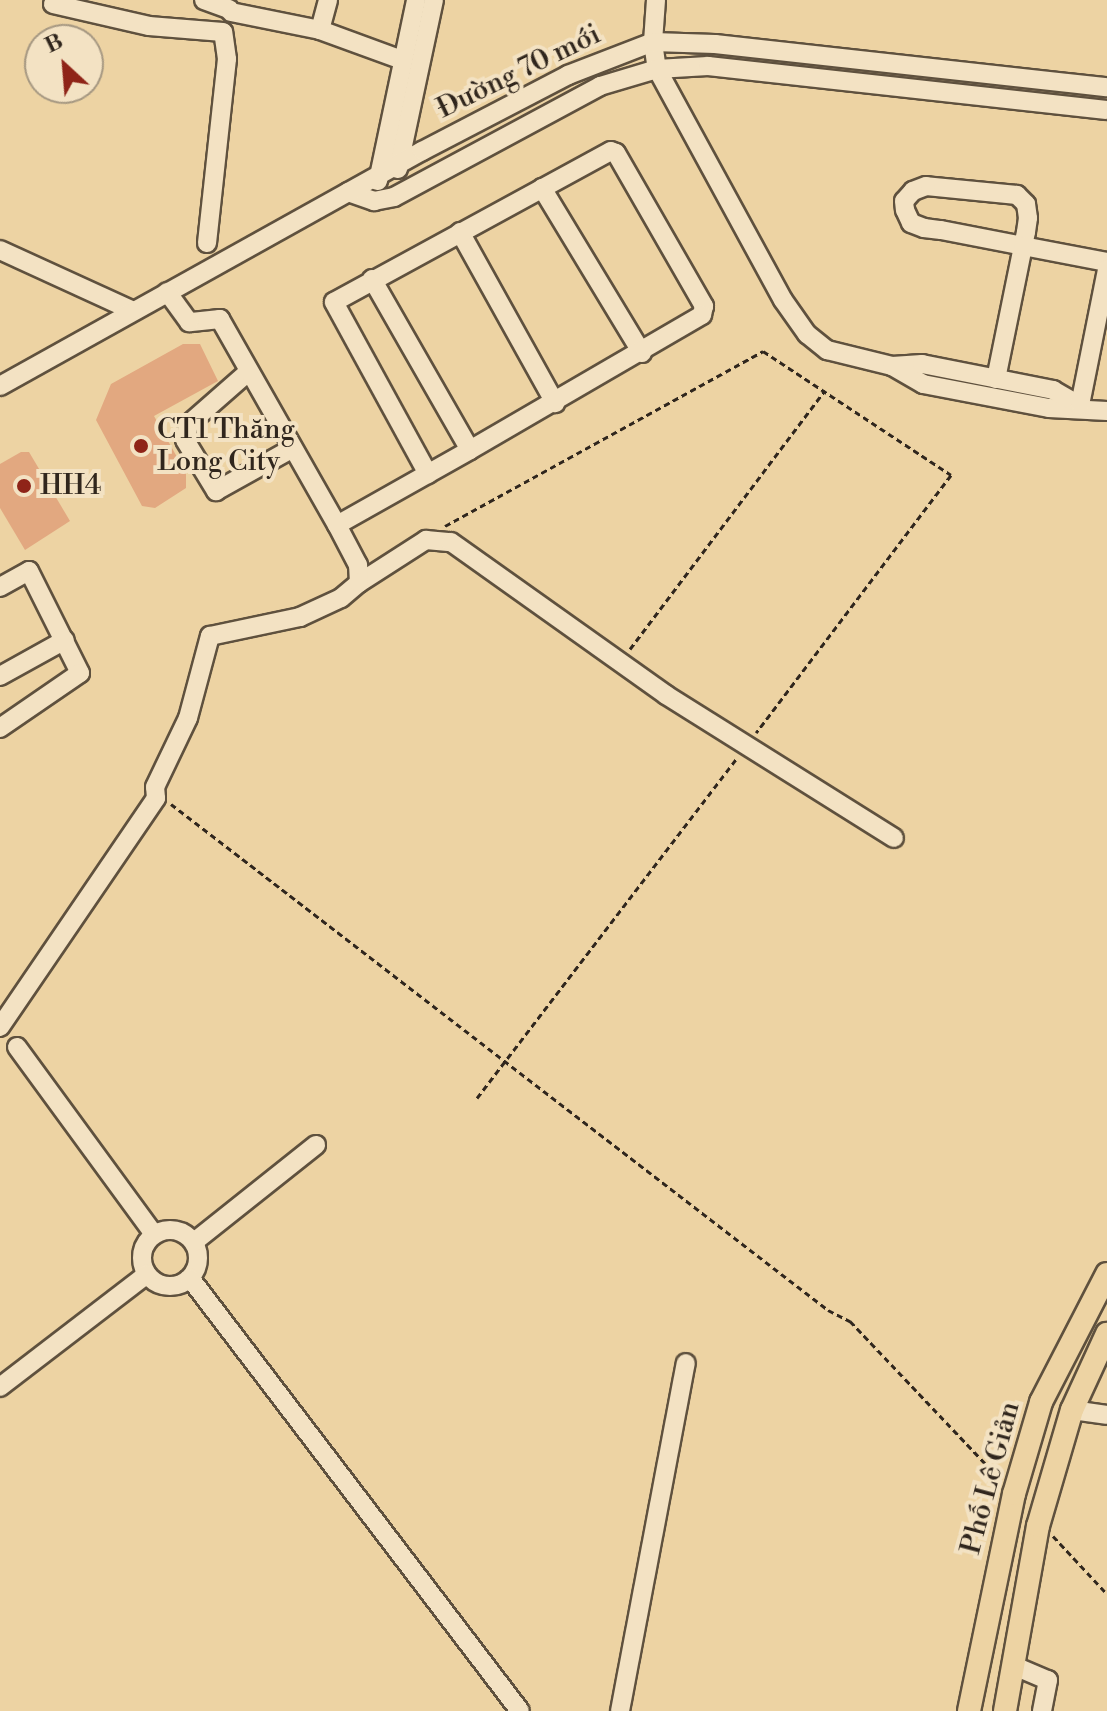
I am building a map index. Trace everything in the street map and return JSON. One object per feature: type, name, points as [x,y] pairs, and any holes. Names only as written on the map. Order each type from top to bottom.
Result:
[{"type":"main road","name":"Phố Lê Giản","points":[[969,1711],[1014,1494],[1041,1402],[1107,1274]]},
{"type":"main road","name":"Phố Lê Giản","points":[[1005,1711],[1040,1521],[1072,1410],[1107,1334]]},
{"type":"street","points":[[204,0],[320,30],[402,60]]},
{"type":"street","points":[[320,30],[328,0]]},
{"type":"street","points":[[348,192],[374,201],[416,0]]},
{"type":"street","points":[[394,197],[434,0]]},
{"type":"street","points":[[656,0],[653,42],[657,69],[783,300],[807,334],[827,350],[892,366],[923,384],[1049,408],[1080,405]]},
{"type":"street","points":[[60,3],[149,26],[223,32]]},
{"type":"street","points":[[207,243],[227,59],[223,32],[231,7]]},
{"type":"street","name":"Đường 70 mới","points":[[0,386],[399,164],[568,75],[653,42],[715,44],[1107,87]]},
{"type":"street","name":"Đường 70 mới","points":[[374,201],[394,197],[587,92],[657,69],[708,66],[1107,110]]},
{"type":"street","points":[[337,525],[555,403],[642,353],[695,324],[704,306],[616,153],[542,188],[334,302],[428,474]]},
{"type":"street","points":[[996,379],[1023,246],[1028,218],[1026,204],[1017,195],[926,186],[904,201],[911,223],[924,228],[1023,246],[1107,262]]},
{"type":"street","points":[[542,188],[642,353]]},
{"type":"street","points":[[460,232],[555,403]]},
{"type":"street","points":[[0,250],[133,311]]},
{"type":"street","points":[[1080,405],[1107,270]]},
{"type":"street","points":[[372,279],[470,450]]},
{"type":"street","points":[[167,292],[189,322],[220,319],[247,373],[337,525],[358,565],[359,583]]},
{"type":"street","points":[[892,366],[922,364],[1053,390],[1080,405],[1107,411]]},
{"type":"street","points":[[247,373],[189,424],[185,440],[216,491],[293,448]]},
{"type":"street","points":[[0,1027],[156,798],[155,787],[188,718],[210,636],[300,617],[341,598],[426,540],[451,542],[620,662],[894,838]]},
{"type":"street","points":[[0,587],[29,571],[80,673],[0,728]]},
{"type":"street","points":[[0,676],[65,640]]},
{"type":"street","points":[[17,1047],[154,1234]]},
{"type":"street","points":[[194,1242],[316,1145]]},
{"type":"street","points":[[180,1231],[194,1242],[199,1261],[190,1278],[173,1286],[147,1274],[144,1248],[154,1234],[180,1231]]},
{"type":"street","points":[[0,1387],[147,1274]]},
{"type":"street","points":[[190,1278],[520,1711]]},
{"type":"street","points":[[620,1711],[686,1363]]},
{"type":"street","points":[[1072,1410],[1107,1415]]},
{"type":"street","points":[[1012,1665],[1048,1680],[1042,1711]]},
{"type":"path","points":[[426,540],[457,518],[756,354],[769,353],[951,475],[477,1098]]},
{"type":"path","points":[[620,662],[825,390]]},
{"type":"path","points":[[155,787],[828,1310],[850,1321],[1014,1494]]},
{"type":"path","points":[[1040,1521],[1107,1594]]},
{"type":"building","name":"CT1 Thăng Long City","points":[[183,344],[200,344],[218,381],[154,416],[186,473],[186,488],[155,508],[142,506],[96,420],[111,384]]},
{"type":"building","name":"HH4","points":[[21,452],[29,452],[70,521],[25,550],[0,508],[0,464]]},
{"type":"place","name":"CT1 Thăng Long City","points":[[141,446]]},
{"type":"place","name":"HH4","points":[[24,486]]}]
